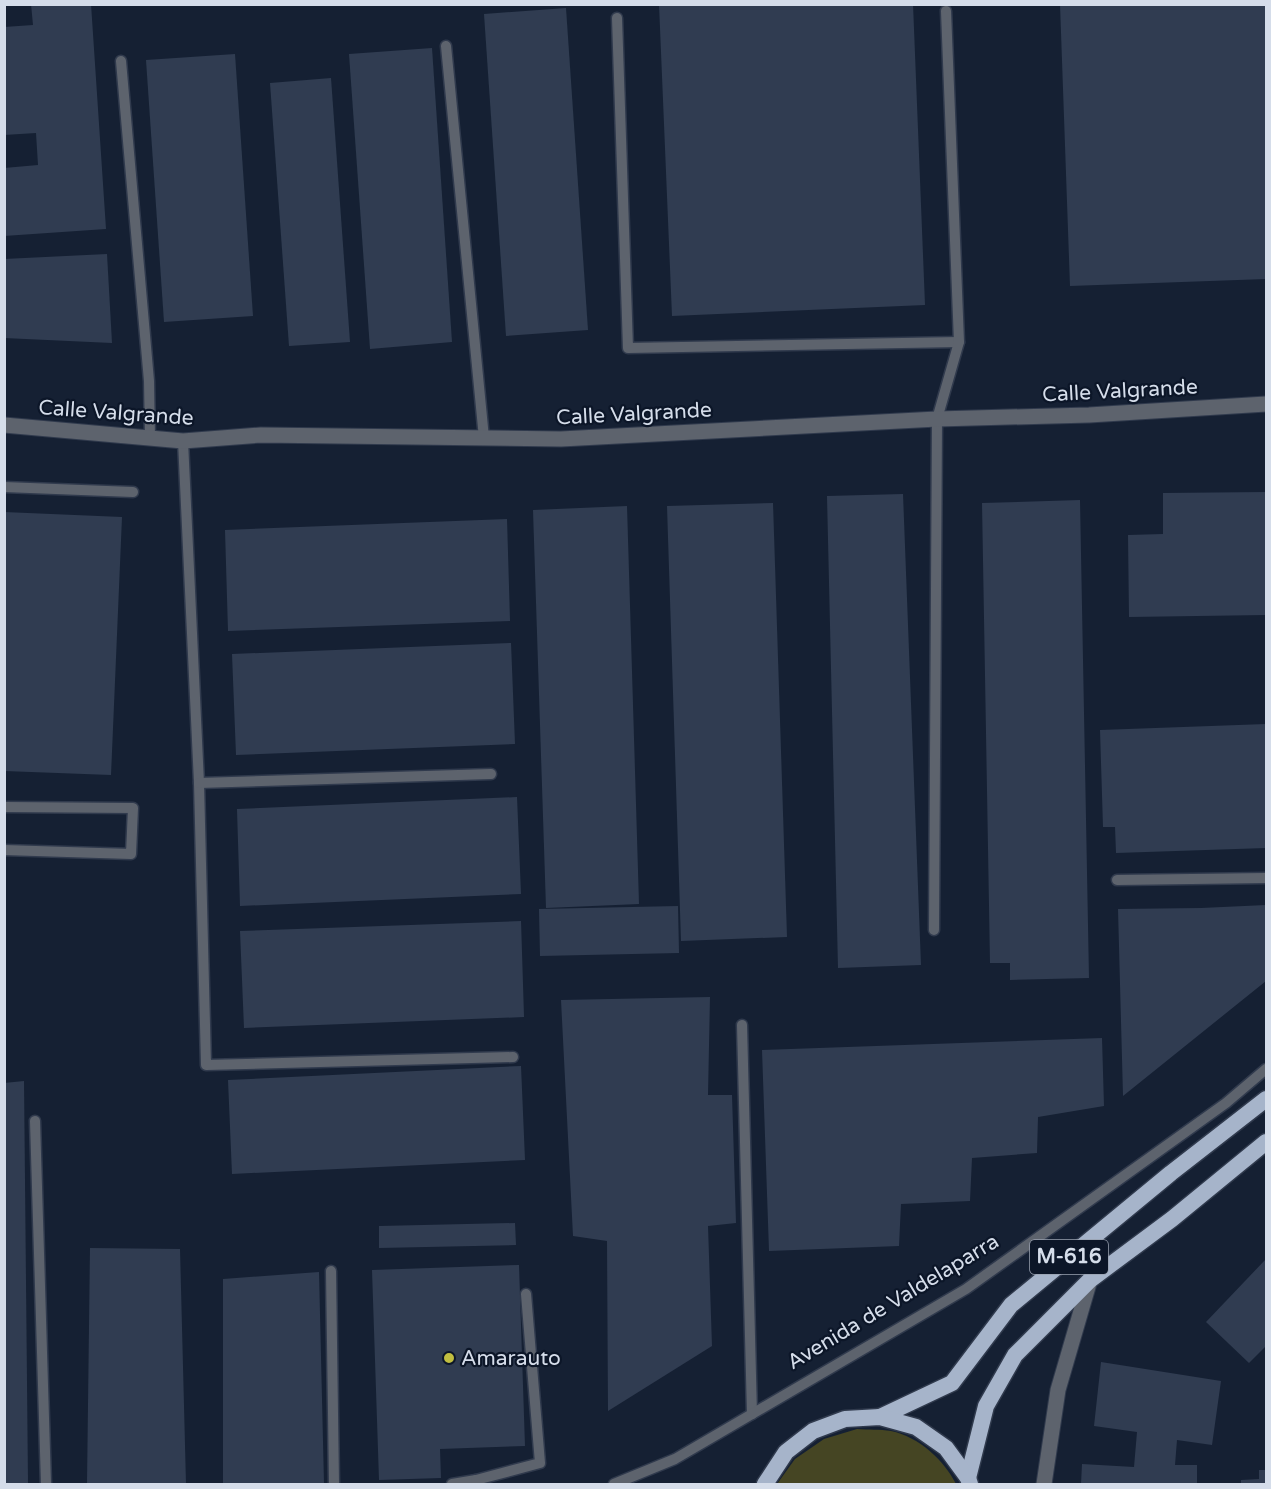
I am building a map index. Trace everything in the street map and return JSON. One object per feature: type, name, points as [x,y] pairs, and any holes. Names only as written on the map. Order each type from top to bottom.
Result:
[{"type":"highway","name":"M-616","points":[[880,1417],[952,1383],[1011,1305],[1171,1173],[1266,1099]]},
{"type":"highway","name":"M-616","points":[[969,1481],[986,1406],[1015,1355],[1090,1280],[1178,1215],[1266,1142]]},
{"type":"highway","name":"M-616","points":[[764,1483],[786,1452],[813,1431],[845,1419],[880,1417],[915,1427],[946,1448],[969,1481]]},
{"type":"street","name":"Calle Valgrande","points":[[4,425],[183,441],[261,435],[561,439],[937,419],[1089,415],[1266,404]]},
{"type":"street","points":[[1044,1485],[1058,1390],[1090,1280]]},
{"type":"lane","points":[[934,930],[937,419],[959,342],[946,11]]},
{"type":"lane","points":[[617,18],[628,348],[959,342]]},
{"type":"lane","points":[[446,46],[484,438]]},
{"type":"lane","points":[[121,61],[149,381],[150,439]]},
{"type":"lane","points":[[183,441],[199,783],[206,1065],[513,1057]]},
{"type":"lane","points":[[4,487],[133,492]]},
{"type":"lane","points":[[199,783],[491,774]]},
{"type":"lane","points":[[4,807],[133,808],[131,854],[4,850]]},
{"type":"lane","points":[[1117,880],[1266,878]]},
{"type":"lane","points":[[742,1025],[752,1414]]},
{"type":"lane","name":"Avenida de Valdelaparra","points":[[614,1485],[675,1458],[966,1289],[1226,1103],[1266,1069]]},
{"type":"lane","points":[[35,1121],[46,1485]]},
{"type":"lane","points":[[331,1271],[334,1485]]},
{"type":"lane","points":[[452,1485],[476,1482],[540,1463],[526,1294]]},
{"type":"shaded area","points":[[857,1429],[891,1431],[911,1438],[938,1458],[956,1484],[777,1484],[795,1459],[824,1439]]},
{"type":"building","points":[[31,4],[91,4],[106,229],[4,236],[4,168],[38,165],[36,133],[4,135],[4,27],[33,25]]},
{"type":"building","points":[[659,4],[913,4],[925,305],[672,316]]},
{"type":"building","points":[[1060,4],[1266,4],[1266,279],[1070,286]]},
{"type":"building","points":[[566,8],[588,330],[506,336],[484,14]]},
{"type":"building","points":[[432,48],[452,342],[370,349],[349,54]]},
{"type":"building","points":[[235,54],[253,316],[164,322],[146,60]]},
{"type":"building","points":[[331,78],[350,342],[289,346],[270,83]]},
{"type":"building","points":[[107,254],[112,343],[4,338],[4,259]]},
{"type":"building","points":[[1266,492],[1266,615],[1129,617],[1128,535],[1163,534],[1163,493]]},
{"type":"building","points":[[903,494],[921,965],[838,968],[827,496]]},
{"type":"building","points":[[1080,500],[1089,978],[1010,980],[1010,963],[990,963],[982,503]]},
{"type":"building","points":[[773,503],[787,937],[681,941],[667,506]]},
{"type":"building","points":[[627,506],[639,904],[546,908],[533,510]]},
{"type":"building","points":[[4,512],[122,517],[111,775],[4,771]]},
{"type":"building","points":[[507,519],[510,621],[228,631],[225,530]]},
{"type":"building","points":[[511,643],[515,744],[236,755],[232,654]]},
{"type":"building","points":[[1266,724],[1266,848],[1116,853],[1115,827],[1103,827],[1100,730]]},
{"type":"building","points":[[517,797],[521,894],[240,906],[237,809]]},
{"type":"building","points":[[1266,905],[1266,981],[1123,1096],[1118,909]]},
{"type":"building","points":[[678,906],[679,953],[540,956],[539,909]]},
{"type":"building","points":[[521,921],[524,1017],[244,1028],[240,931]]},
{"type":"building","points":[[710,997],[708,1095],[732,1095],[736,1223],[708,1226],[712,1346],[608,1411],[607,1241],[573,1236],[561,1000]]},
{"type":"building","points":[[1102,1038],[1104,1106],[1038,1117],[1037,1153],[972,1158],[970,1201],[901,1204],[899,1246],[769,1251],[762,1050]]},
{"type":"building","points":[[521,1066],[525,1160],[232,1174],[228,1080]]},
{"type":"building","points":[[24,1081],[28,1484],[4,1484],[4,1083]]},
{"type":"building","points":[[515,1223],[516,1245],[379,1248],[379,1226]]},
{"type":"building","points":[[90,1248],[180,1249],[186,1484],[87,1484]]},
{"type":"building","points":[[1266,1259],[1266,1346],[1249,1363],[1206,1322]]},
{"type":"building","name":"Amarauto","points":[[519,1265],[525,1446],[440,1449],[441,1478],[379,1480],[372,1270]]},
{"type":"building","points":[[319,1272],[324,1484],[223,1484],[223,1279]]},
{"type":"building","points":[[1101,1362],[1221,1381],[1212,1445],[1177,1440],[1175,1465],[1197,1465],[1197,1484],[1081,1484],[1082,1464],[1134,1467],[1137,1432],[1094,1426]]},
{"type":"building","points":[[1259,1470],[1266,1470],[1266,1484],[1241,1484],[1241,1480],[1259,1479]]},
{"type":"place","name":"Amarauto","points":[[449,1358]]}]
